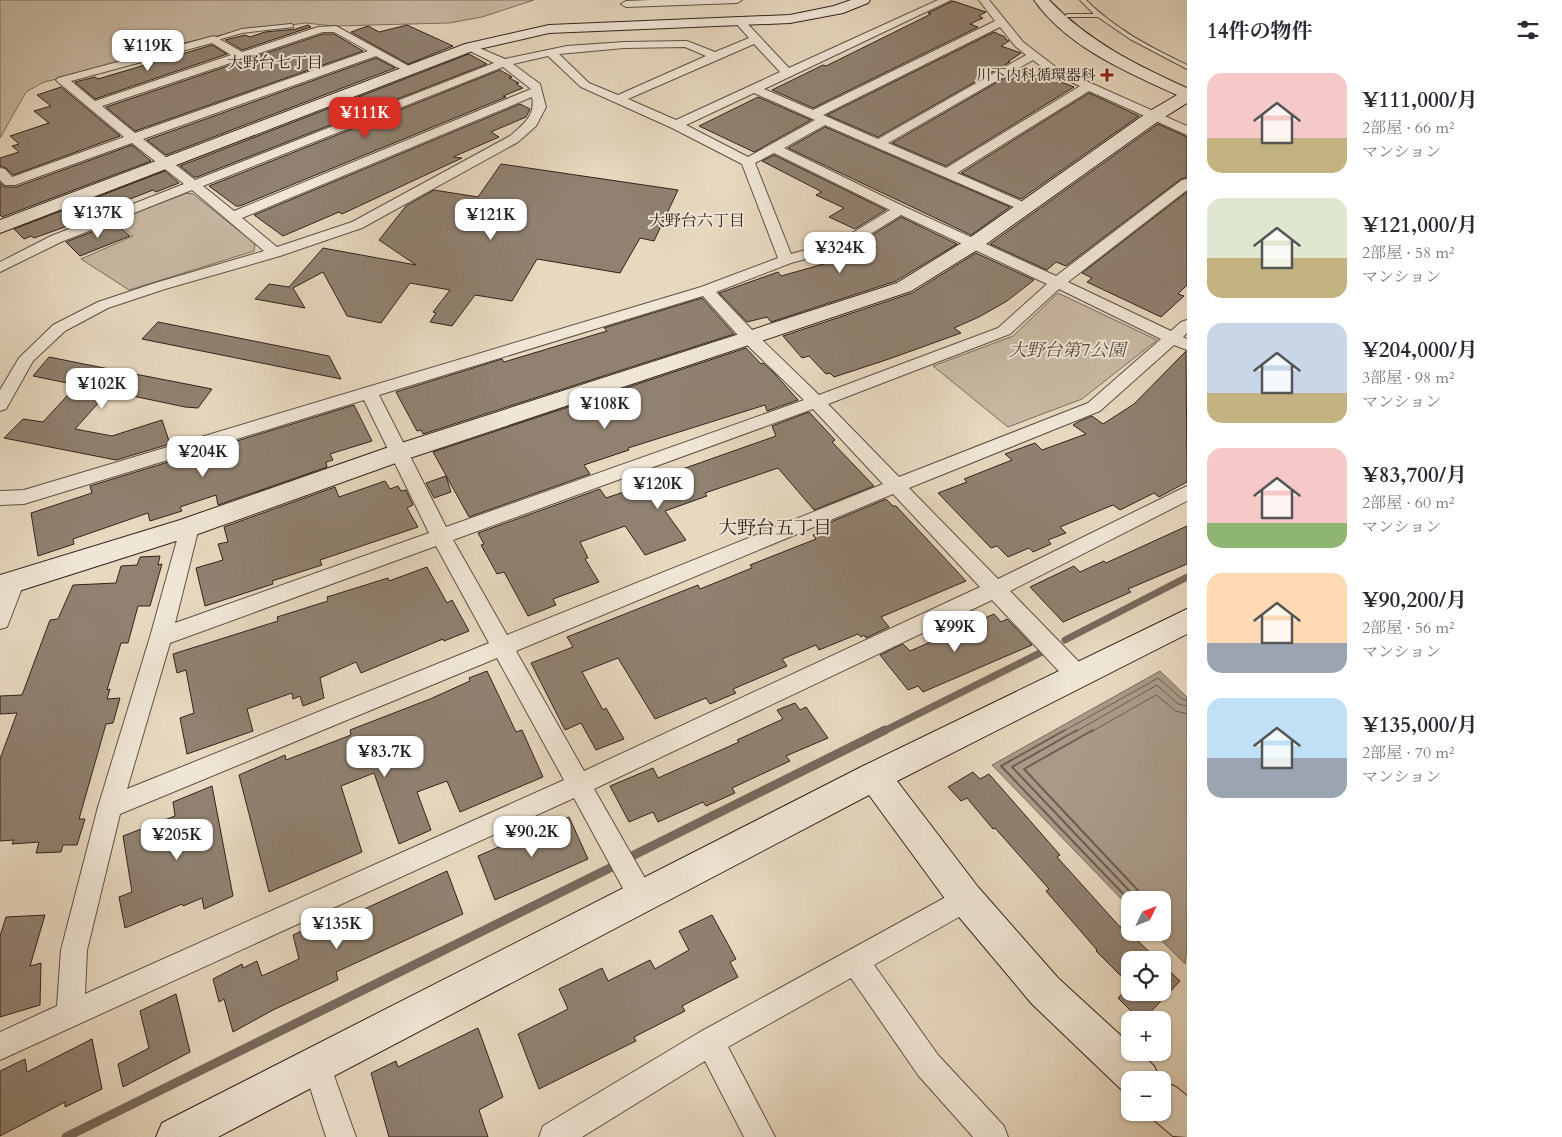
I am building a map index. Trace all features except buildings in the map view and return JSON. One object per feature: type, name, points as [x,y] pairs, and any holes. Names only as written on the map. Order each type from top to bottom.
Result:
[{"type":"street","points":[[629,25],[625,2],[737,0]]},
{"type":"street","points":[[0,227],[470,47],[549,29],[790,19],[838,10],[863,0]]},
{"type":"street","points":[[676,125],[946,0]]},
{"type":"street","points":[[984,0],[1019,44],[1053,70],[1187,131]]},
{"type":"street","points":[[1041,0],[1063,23],[1096,48],[1187,95]]},
{"type":"street","points":[[1054,0],[1068,16],[1112,48],[1152,71],[1187,87]]},
{"type":"street","points":[[740,22],[787,73]]},
{"type":"street","points":[[748,162],[774,148],[819,117],[1001,22]]},
{"type":"street","points":[[93,105],[322,29],[336,29],[410,70]]},
{"type":"street","points":[[240,56],[214,39],[62,80],[194,185],[275,253]]},
{"type":"street","points":[[618,99],[755,40]]},
{"type":"street","points":[[0,268],[56,238],[504,63],[550,52],[577,48],[687,44],[715,56]]},
{"type":"street","points":[[0,405],[27,358],[59,328],[103,305],[160,286],[275,253],[357,225],[514,140],[532,123],[540,107],[536,86],[504,63],[470,47]]},
{"type":"street","points":[[0,172],[10,182],[376,52]]},
{"type":"street","points":[[550,52],[585,85],[676,125],[748,162],[786,260]]},
{"type":"street","points":[[879,143],[1033,55]]},
{"type":"street","points":[[948,173],[1088,87]]},
{"type":"street","points":[[755,89],[1023,207]]},
{"type":"street","points":[[232,217],[537,91]]},
{"type":"street","points":[[0,621],[7,585],[189,527],[398,453],[904,287],[974,243],[1023,207],[1187,95]]},
{"type":"street","points":[[110,807],[895,486],[1094,407],[1182,336],[1056,283],[900,210],[774,148]]},
{"type":"street","points":[[161,637],[440,535],[816,402],[1004,331],[1056,283],[1187,183]]},
{"type":"street","points":[[0,498],[24,497],[706,290],[786,260],[844,244],[900,210]]},
{"type":"street","points":[[706,290],[749,337],[816,402],[1078,676]]},
{"type":"street","points":[[369,392],[440,535],[641,896]]},
{"type":"street","points":[[0,1046],[578,785],[996,589],[1187,493]]},
{"type":"street","points":[[70,1014],[74,950],[110,807],[161,637],[189,527]]},
{"type":"street","points":[[176,1137],[317,1066],[874,776],[1187,621]]},
{"type":"street","points":[[874,776],[966,899],[1045,991],[1130,1071]]},
{"type":"street","points":[[554,1137],[710,1042],[966,899]]},
{"type":"street","points":[[855,961],[928,1065],[993,1137]]},
{"type":"street","points":[[710,1042],[760,1137]]},
{"type":"street","points":[[317,1066],[341,1137]]},
{"type":"lane","points":[[1083,0],[1100,15],[1146,46],[1187,67]]},
{"type":"lane","points":[[1068,16],[1100,15]]},
{"type":"lane","points":[[214,39],[242,32],[291,26]]},
{"type":"green space","points":[[0,0],[534,0],[482,17],[449,23],[334,26],[305,23],[221,35],[174,45],[108,67],[44,82],[26,92],[0,138]]},
{"type":"green space","points":[[187,193],[193,194],[253,242],[255,245],[254,251],[129,290],[81,259],[133,236],[115,220]]},
{"type":"green space","name":"大野台第7公園","points":[[1058,293],[1157,340],[1082,399],[1008,427],[933,366],[1013,336]]},
{"type":"water","points":[[1160,671],[1187,697],[1187,948],[1185,964],[1162,941],[1171,941],[1171,891],[1121,891],[1121,899],[992,765]]},
{"type":"waterway","points":[[1065,640],[1187,577]]},
{"type":"waterway","points":[[882,732],[1048,649]]},
{"type":"waterway","points":[[634,855],[885,730]]},
{"type":"waterway","points":[[66,1137],[614,866]]},
{"type":"place","name":"川下内科循環器科","points":[[1107,75]]},
{"type":"district","name":"大野台七丁目","points":[[275,62]]},
{"type":"district","name":"大野台六丁目","points":[[697,220]]},
{"type":"district","name":"大野台五丁目","points":[[775,527]]}]
